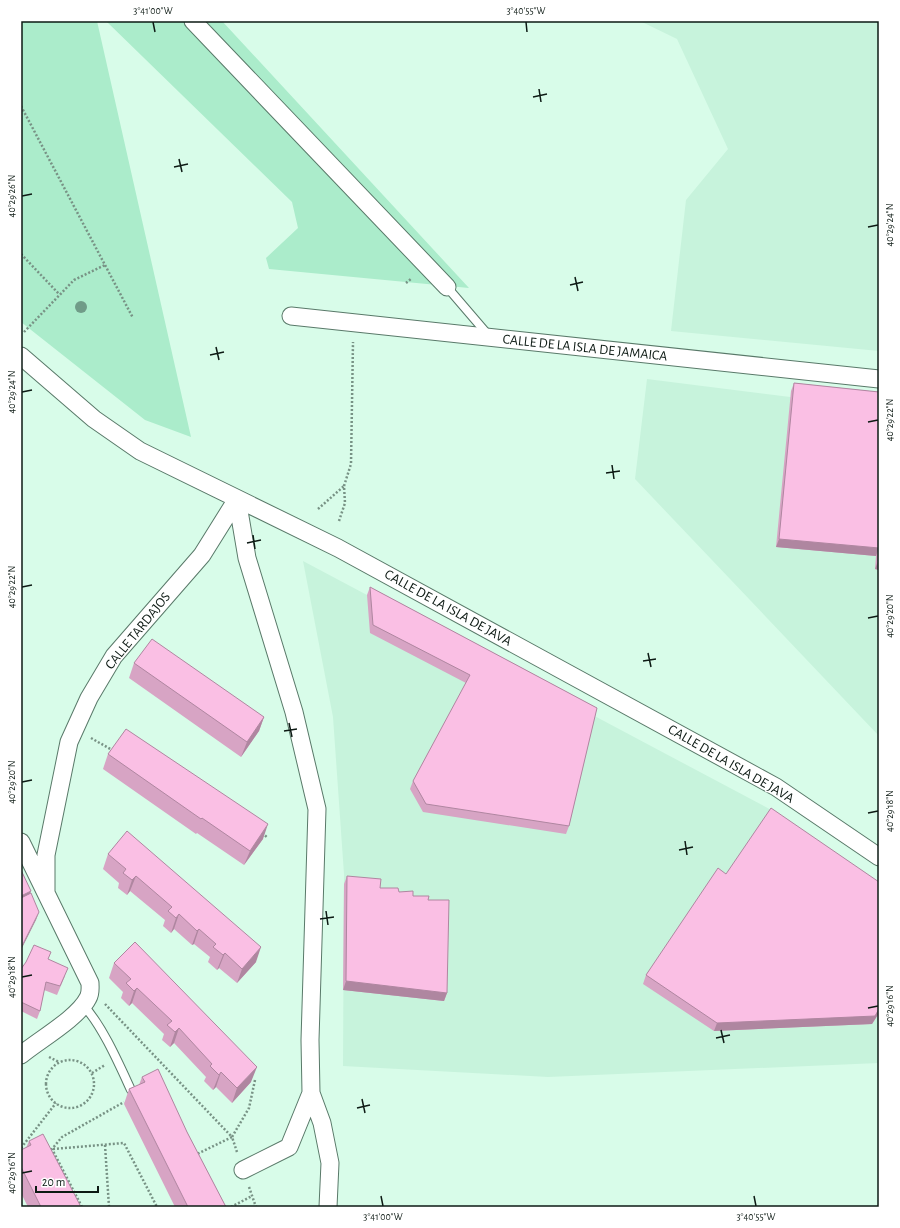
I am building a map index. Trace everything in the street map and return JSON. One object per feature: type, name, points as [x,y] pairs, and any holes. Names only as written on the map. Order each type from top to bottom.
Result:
[{"type":"street","points":[[193,21],[447,286]]},
{"type":"street","name":"CALLE DE LA ISLA DE JAMAICA","points":[[291,316],[879,379]]},
{"type":"street","name":"CALLE DE LA ISLA DE JAVA","points":[[21,356],[94,419],[116,436],[140,451],[237,500],[338,548],[776,787],[879,856]]},
{"type":"street","points":[[237,500],[247,558],[294,712],[317,809],[310,1040],[310,1093],[289,1147],[243,1170]]},
{"type":"street","name":"CALLE TARDAJOS","points":[[46,892],[46,856],[69,742],[89,698],[114,656],[202,555],[237,500]]},
{"type":"street","points":[[21,842],[90,983],[91,991],[88,999],[70,1018],[21,1055]]},
{"type":"street","points":[[310,1093],[322,1123],[330,1163],[328,1207]]},
{"type":"lane","points":[[447,286],[491,338]]},
{"type":"lane","points":[[83,1005],[90,1012],[131,1090]]},
{"type":"path","points":[[21,106],[133,318]]},
{"type":"path","points":[[21,254],[59,294]]},
{"type":"path","points":[[24,332],[74,280],[106,265]]},
{"type":"path","points":[[339,521],[345,504],[344,486],[351,464],[353,342]]},
{"type":"path","points":[[318,509],[344,486]]},
{"type":"path","points":[[88,736],[111,751],[115,746]]},
{"type":"path","points":[[256,829],[268,838]]},
{"type":"path","points":[[102,1001],[232,1137],[256,1207]]},
{"type":"path","points":[[74,1060],[81,1062],[92,1073],[94,1081],[91,1096],[86,1102],[71,1108],[56,1104],[46,1091],[47,1074],[58,1062],[74,1060]]},
{"type":"path","points":[[195,1155],[232,1137],[249,1108],[255,1080]]},
{"type":"path","points":[[52,1149],[62,1137],[126,1101],[131,1090]]},
{"type":"path","points":[[21,1148],[56,1104]]},
{"type":"path","points":[[52,1149],[124,1143],[157,1207]]},
{"type":"path","points":[[105,1145],[109,1207]]},
{"type":"path","points":[[191,1148],[198,1161]]},
{"type":"path","points":[[52,1149],[82,1207]]},
{"type":"path","points":[[231,1207],[252,1196]]},
{"type":"shaded area","points":[[21,21],[97,21],[191,437],[145,420],[21,322]]},
{"type":"shaded area","points":[[106,21],[222,21],[469,288],[269,269],[266,258],[298,228],[292,202]]},
{"type":"shaded area","points":[[640,21],[879,21],[879,351],[671,331],[686,200],[728,149],[677,39]]},
{"type":"shaded area","points":[[647,379],[879,408],[879,736],[635,479]]},
{"type":"shaded area","points":[[303,561],[777,813],[879,885],[879,1063],[548,1077],[343,1066],[344,874],[333,717]]},
{"type":"building","points":[[794,383],[879,392],[879,548],[779,539]]},
{"type":"building","points":[[370,587],[597,708],[569,826],[426,804],[413,781],[470,675],[373,625]]},
{"type":"building","points":[[152,639],[264,717],[247,742],[134,663]]},
{"type":"building","points":[[126,729],[268,824],[250,851],[202,818],[201,819],[108,754]]},
{"type":"building","points":[[771,808],[879,882],[879,1009],[875,1016],[717,1023],[646,975],[718,868],[726,874]]},
{"type":"building","points":[[127,831],[261,947],[242,969],[225,953],[223,955],[213,947],[216,944],[199,929],[197,931],[179,914],[176,918],[168,911],[172,907],[136,876],[132,880],[123,873],[126,869],[108,854]]},
{"type":"building","points":[[21,870],[31,891],[21,896]]},
{"type":"building","points":[[347,876],[381,879],[380,888],[398,888],[399,892],[413,891],[413,896],[429,896],[428,900],[449,900],[447,993],[346,981]]},
{"type":"building","points":[[31,893],[39,912],[21,948],[21,898]]},
{"type":"building","points":[[135,942],[257,1067],[237,1088],[221,1072],[219,1075],[210,1066],[212,1064],[179,1028],[175,1032],[167,1025],[172,1021],[137,988],[134,991],[126,983],[131,979],[114,963]]},
{"type":"building","points":[[34,945],[51,952],[48,959],[68,968],[60,986],[46,982],[40,1011],[21,1002],[21,969]]},
{"type":"building","points":[[158,1069],[187,1132],[226,1207],[188,1207],[129,1089],[145,1082],[142,1077]]},
{"type":"building","points":[[43,1134],[81,1207],[41,1207],[21,1167],[21,1150],[31,1145],[29,1141]]}]
